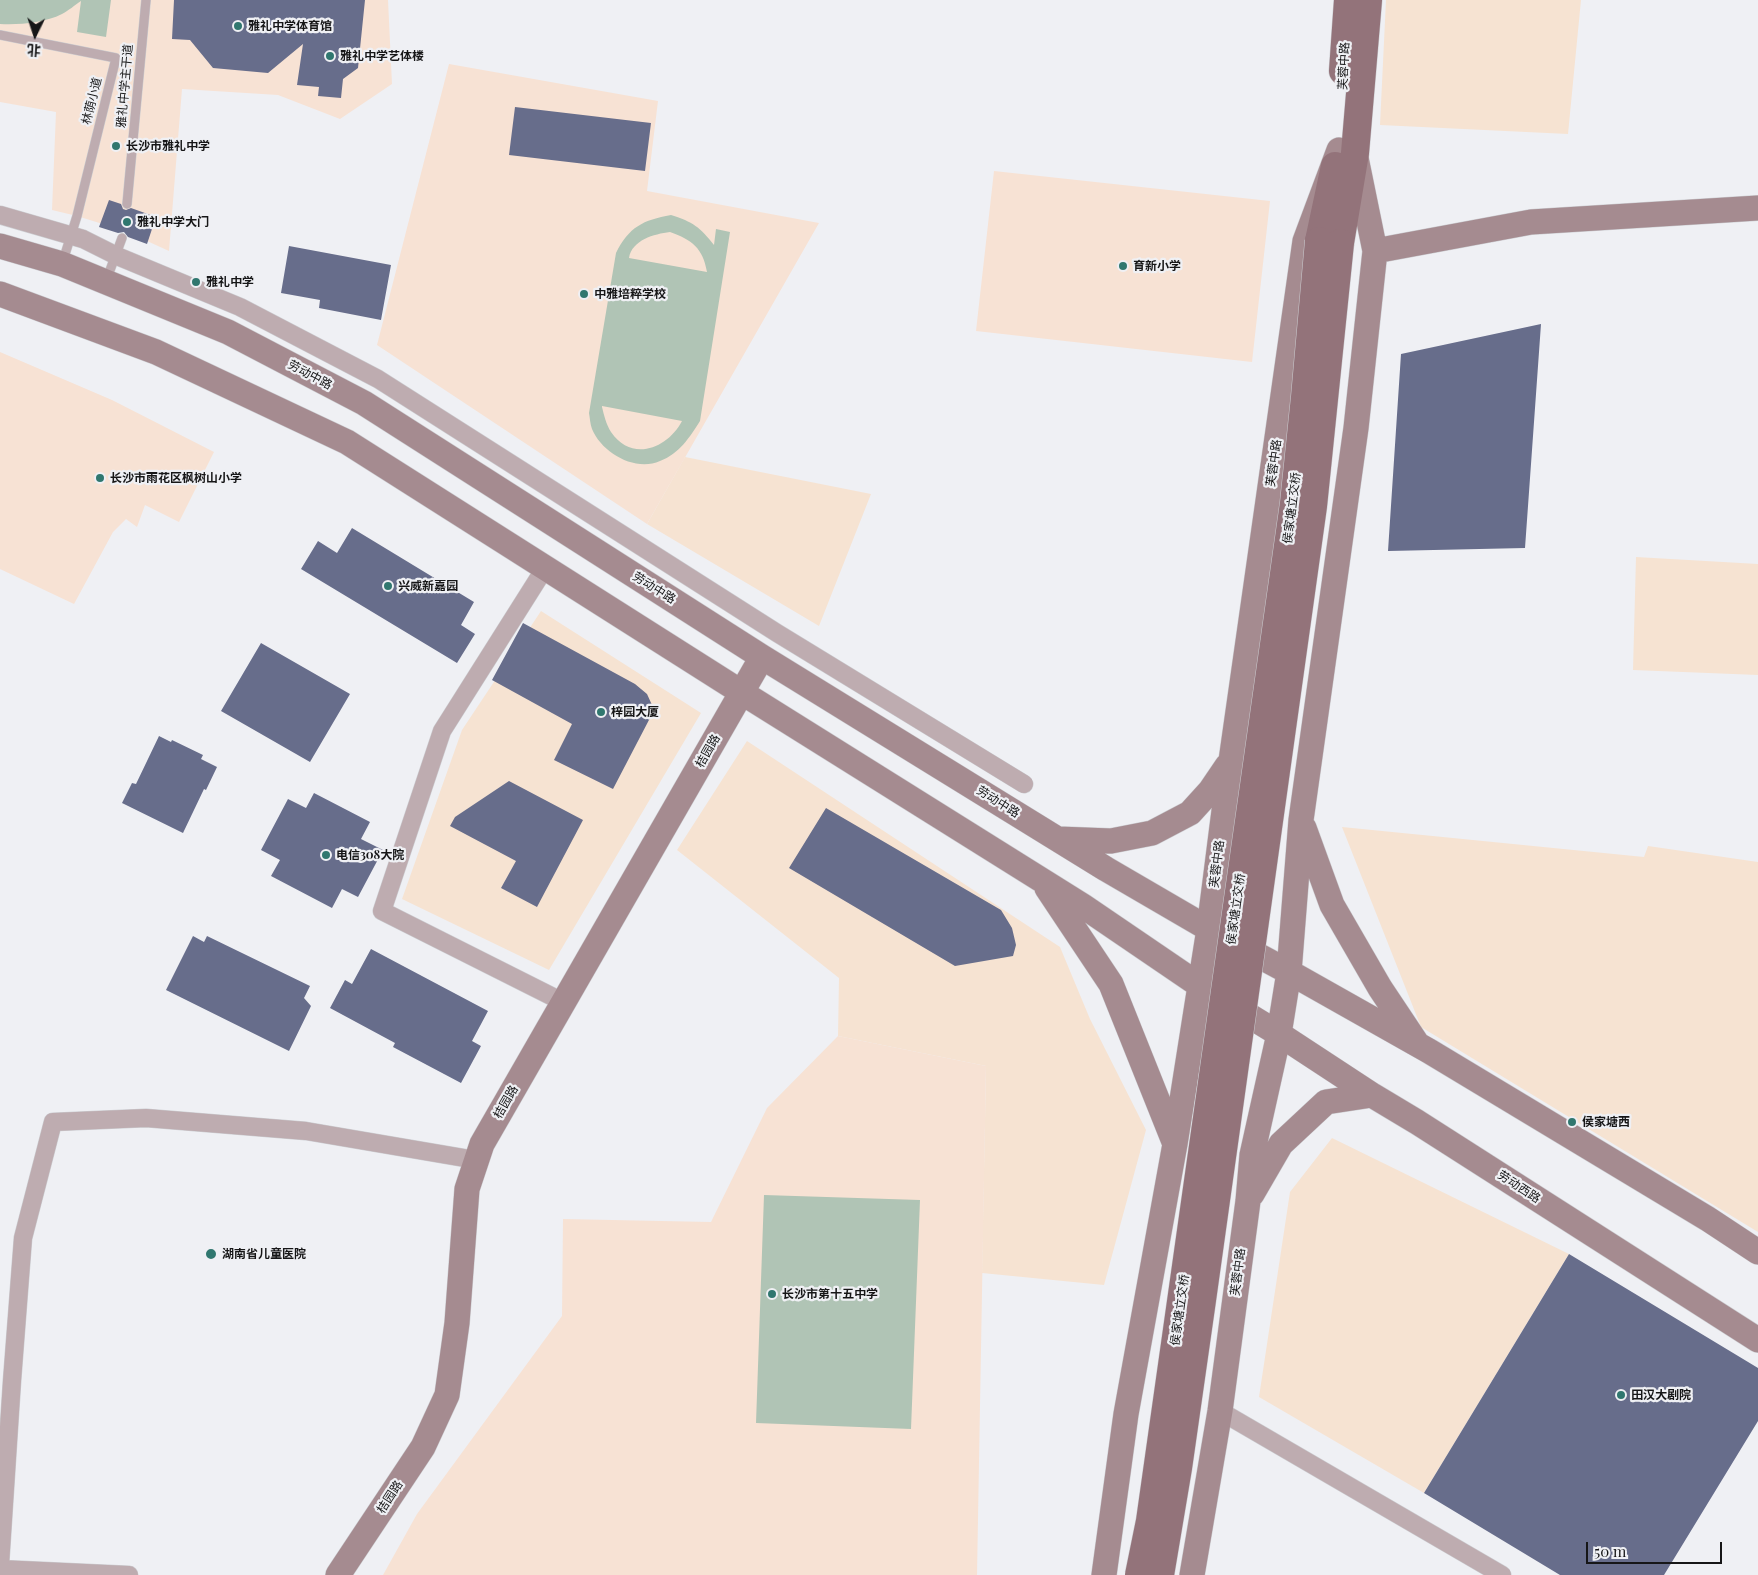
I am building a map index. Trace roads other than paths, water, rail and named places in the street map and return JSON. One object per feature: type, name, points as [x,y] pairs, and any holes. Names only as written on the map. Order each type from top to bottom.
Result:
[{"type":"main road","name":"芙蓉中路","points":[[1192,1575],[1220,1411],[1248,1200],[1252,1155],[1279,1034],[1289,972],[1301,820],[1356,428],[1375,251],[1347,152],[1348,0]]},
{"type":"main road","name":"芙蓉中路","points":[[1199,985],[1209,929],[1231,760],[1305,242],[1347,152],[1368,0]]},
{"type":"main road","points":[[1329,242],[1347,152]]},
{"type":"main road","points":[[1375,251],[1531,222],[1758,208]]},
{"type":"main road","name":"侯家塘立交桥","points":[[1139,1575],[1150,1521],[1294,503],[1329,242]]},
{"type":"main road","name":"侯家塘立交桥","points":[[1160,1575],[1199,1326],[1313,506],[1329,242]]},
{"type":"main road","name":"劳动中路","points":[[0,246],[62,264],[228,332],[364,403],[762,657],[1057,839],[1209,929],[1289,972]]},
{"type":"main road","points":[[0,294],[156,352],[347,442],[1083,906],[1199,985],[1279,1034]]},
{"type":"main road","name":"桔园路","points":[[338,1575],[423,1447],[447,1395],[458,1323],[467,1189],[482,1144],[762,657]]},
{"type":"main road","points":[[1057,839],[1111,840],[1152,833],[1190,813],[1210,791],[1231,760]]},
{"type":"main road","points":[[1301,820],[1332,904],[1380,988],[1419,1046]]},
{"type":"main road","points":[[1042,880],[1111,984],[1175,1144]]},
{"type":"main road","points":[[1289,972],[1419,1046],[1708,1219],[1758,1252]]},
{"type":"main road","points":[[1104,1575],[1126,1414],[1175,1144],[1199,985]]},
{"type":"main road","name":"劳动西路","points":[[1279,1034],[1758,1340]]},
{"type":"main road","points":[[1248,1200],[1281,1144],[1326,1102],[1372,1095]]},
{"type":"street","points":[[0,216],[83,239],[116,256],[240,307],[378,379],[777,633],[1024,784]]},
{"type":"street","points":[[545,568],[442,731],[382,911],[563,1002]]},
{"type":"street","points":[[0,1564],[23,1238],[53,1122],[146,1118],[306,1131],[476,1160]]},
{"type":"street","points":[[1220,1411],[1502,1575]]},
{"type":"street","points":[[0,1569],[129,1575]]},
{"type":"lane","name":"雅礼中学主干道","points":[[127,204],[146,0]]},
{"type":"lane","name":"林荫小道","points":[[0,35],[116,58],[71,236],[62,264]]},
{"type":"lane","points":[[106,281],[122,238]]},
{"type":"place","name":"雅礼中学体育馆","points":[[238,26]]},
{"type":"place","name":"雅礼中学艺体楼","points":[[330,56]]},
{"type":"place","name":"长沙市雅礼中学","points":[[116,146]]},
{"type":"place","name":"雅礼中学大门","points":[[127,222]]},
{"type":"place","name":"育新小学","points":[[1123,266]]},
{"type":"place","name":"雅礼中学","points":[[196,282]]},
{"type":"place","name":"中雅培粹学校","points":[[584,294]]},
{"type":"place","name":"长沙市雨花区枫树山小学","points":[[100,478]]},
{"type":"place","name":"兴威新嘉园","points":[[388,586]]},
{"type":"place","name":"梓园大厦","points":[[601,712]]},
{"type":"place","name":"电信308大院","points":[[326,855]]},
{"type":"place","name":"侯家塘西","points":[[1572,1122]]},
{"type":"place","name":"湖南省儿童医院","points":[[211,1254]]},
{"type":"place","name":"长沙市第十五中学","points":[[772,1294]]},
{"type":"place","name":"田汉大剧院","points":[[1621,1395]]}]
